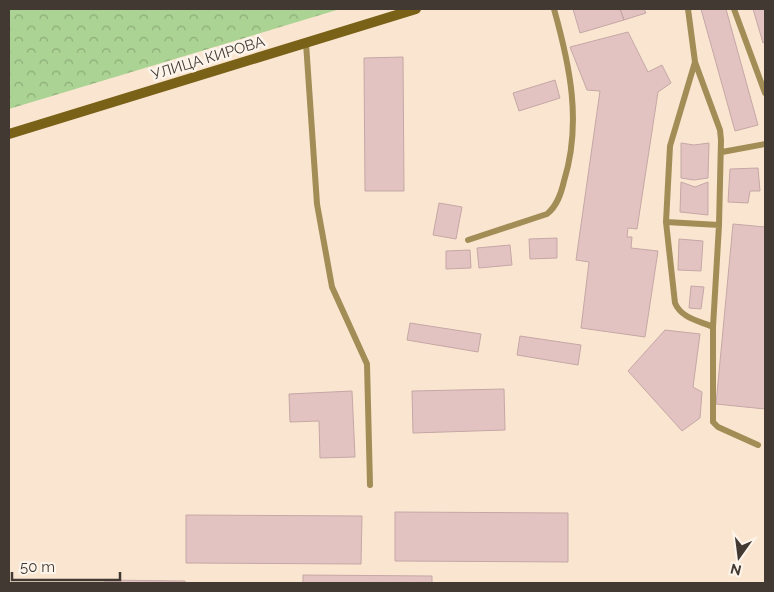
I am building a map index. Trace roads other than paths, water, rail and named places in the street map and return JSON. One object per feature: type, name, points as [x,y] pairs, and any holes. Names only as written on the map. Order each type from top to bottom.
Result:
[{"type":"main road","name":"УЛИЦА КИРОВА","points":[[9,134],[416,9]]},
{"type":"lane","points":[[468,240],[547,214],[554,209],[560,197],[574,143],[574,117],[572,86],[554,9]]},
{"type":"lane","points":[[688,9],[695,62],[720,130],[722,152],[713,326],[714,422],[718,427],[758,445]]},
{"type":"lane","points":[[734,9],[765,93]]},
{"type":"lane","points":[[306,43],[316,204],[330,278],[338,304],[367,364],[370,485]]},
{"type":"lane","points":[[695,62],[670,146],[666,222],[678,310],[684,316],[713,326]]},
{"type":"lane","points":[[722,152],[765,144]]},
{"type":"lane","points":[[666,222],[719,225]]}]
